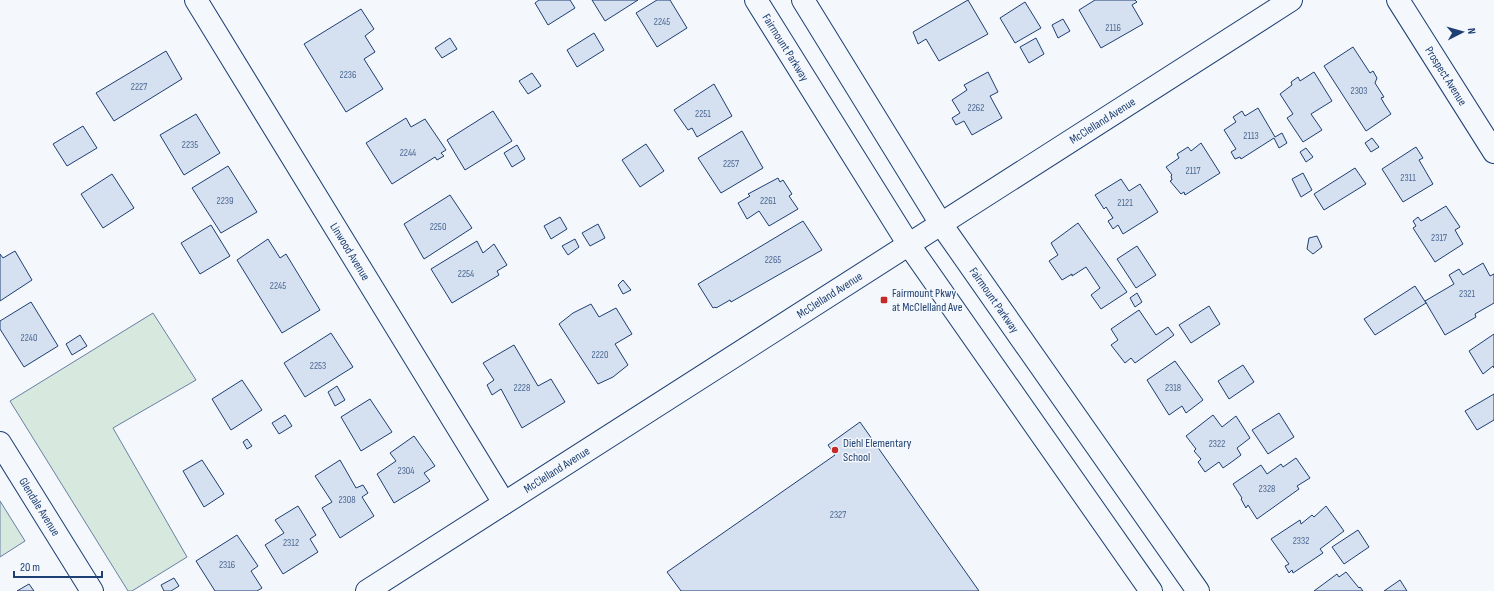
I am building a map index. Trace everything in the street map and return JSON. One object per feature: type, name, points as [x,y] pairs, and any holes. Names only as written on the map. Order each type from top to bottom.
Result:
[{"type":"street","name":"Linwood Avenue","points":[[196,0],[504,504]]},
{"type":"street","name":"Fairmount Parkway","points":[[756,0],[909,245],[1151,591]]},
{"type":"street","name":"Fairmount Parkway","points":[[804,0],[941,224],[1198,591]]},
{"type":"street","name":"McClelland Avenue","points":[[367,591],[1291,0]]},
{"type":"street","name":"Prospect Avenue","points":[[1398,0],[1494,152]]},
{"type":"street","name":"Glendale Avenue","points":[[0,443],[92,591]]},
{"type":"shaded area","points":[[153,313],[196,380],[113,428],[187,557],[132,591],[128,591],[10,401]]},
{"type":"shaded area","points":[[0,501],[25,541],[0,557]]},
{"type":"building","points":[[539,0],[570,0],[575,8],[548,25],[535,3]]},
{"type":"building","points":[[592,0],[638,0],[605,21]]},
{"type":"building","points":[[657,0],[670,0],[687,28],[657,47],[636,13]]},
{"type":"building","points":[[968,0],[988,34],[939,61],[926,39],[918,44],[913,32]]},
{"type":"building","points":[[1095,0],[1135,0],[1137,2],[1132,5],[1143,24],[1101,48],[1079,10]]},
{"type":"building","points":[[1025,2],[1041,28],[1015,43],[1000,18]]},
{"type":"building","points":[[361,9],[374,29],[365,36],[375,52],[364,59],[383,89],[346,112],[304,44]]},
{"type":"building","points":[[1063,19],[1070,31],[1058,38],[1052,25]]},
{"type":"building","points":[[594,33],[604,50],[577,67],[567,50]]},
{"type":"building","points":[[450,38],[457,49],[442,58],[435,48]]},
{"type":"building","points":[[1036,38],[1044,54],[1029,63],[1020,47]]},
{"type":"building","points":[[1353,47],[1370,73],[1373,71],[1377,78],[1375,83],[1384,97],[1381,98],[1391,114],[1366,131],[1324,66]]},
{"type":"building","points":[[166,51],[182,79],[114,121],[96,93]]},
{"type":"building","points":[[988,72],[998,92],[990,96],[1002,118],[972,135],[964,121],[956,125],[952,118],[960,113],[952,100],[967,90],[964,85]]},
{"type":"building","points":[[1314,72],[1332,101],[1311,114],[1322,130],[1303,142],[1287,118],[1293,114],[1280,94],[1292,85],[1291,82],[1298,77],[1300,81]]},
{"type":"building","points":[[532,73],[541,86],[528,94],[519,81]]},
{"type":"building","points":[[714,84],[732,116],[697,137],[692,128],[688,130],[674,110]]},
{"type":"building","points":[[1258,108],[1275,137],[1282,133],[1287,143],[1279,148],[1274,138],[1241,159],[1240,157],[1235,159],[1231,152],[1236,149],[1224,130],[1236,122],[1233,117],[1242,111],[1245,116]]},
{"type":"building","points":[[493,111],[512,141],[465,170],[447,140]]},
{"type":"building","points":[[196,114],[220,153],[184,175],[160,135]]},
{"type":"building","points":[[406,118],[411,127],[425,119],[446,150],[441,153],[444,156],[437,160],[435,157],[392,184],[366,143]]},
{"type":"building","points":[[83,126],[97,148],[67,166],[53,144]]},
{"type":"building","points":[[742,131],[763,168],[721,193],[698,158]]},
{"type":"building","points":[[1372,138],[1379,147],[1371,152],[1365,143]]},
{"type":"building","points":[[1201,143],[1220,173],[1185,195],[1184,192],[1181,194],[1170,181],[1172,180],[1172,175],[1166,167],[1179,158],[1177,154],[1188,147],[1191,151]]},
{"type":"building","points":[[646,144],[664,171],[640,187],[622,160]]},
{"type":"building","points":[[517,145],[525,159],[512,167],[504,153]]},
{"type":"building","points":[[1416,147],[1423,158],[1419,160],[1433,184],[1403,202],[1382,169]]},
{"type":"building","points":[[1306,148],[1313,157],[1306,162],[1300,152]]},
{"type":"building","points":[[228,166],[257,212],[221,233],[192,188]]},
{"type":"building","points":[[1355,168],[1366,184],[1324,210],[1314,194]]},
{"type":"building","points":[[1303,173],[1312,190],[1301,197],[1292,179]]},
{"type":"building","points":[[112,174],[134,208],[103,228],[81,194]]},
{"type":"building","points":[[778,178],[780,182],[783,180],[792,194],[789,196],[798,209],[769,226],[759,211],[747,219],[738,203],[750,196],[748,194]]},
{"type":"building","points":[[1121,179],[1129,191],[1140,184],[1158,212],[1123,234],[1118,225],[1113,229],[1108,221],[1113,218],[1106,207],[1104,209],[1095,195]]},
{"type":"building","points":[[450,195],[472,228],[424,259],[404,224]]},
{"type":"building","points":[[1446,206],[1460,227],[1455,230],[1463,244],[1435,262],[1413,228],[1416,226],[1413,221],[1418,217],[1421,221]]},
{"type":"building","points":[[560,217],[567,229],[551,239],[544,226]]},
{"type":"building","points":[[803,221],[822,250],[731,302],[730,300],[716,308],[713,308],[698,284]]},
{"type":"building","points":[[1078,223],[1127,292],[1101,309],[1091,295],[1100,288],[1086,267],[1072,276],[1072,274],[1062,280],[1049,261],[1058,255],[1051,243]]},
{"type":"building","points":[[598,224],[605,238],[590,246],[582,233]]},
{"type":"building","points":[[211,225],[230,256],[200,274],[181,243]]},
{"type":"building","points":[[1317,236],[1322,247],[1313,254],[1307,249],[1309,238]]},
{"type":"building","points":[[268,239],[280,258],[286,254],[320,310],[282,333],[237,260]]},
{"type":"building","points":[[575,239],[579,247],[568,255],[562,246]]},
{"type":"building","points":[[477,241],[483,253],[494,244],[507,265],[497,271],[499,275],[452,303],[431,269]]},
{"type":"building","points":[[1137,246],[1156,275],[1136,288],[1117,259]]},
{"type":"building","points":[[15,251],[32,280],[0,301],[0,254],[3,258]]},
{"type":"building","points":[[1483,263],[1490,276],[1494,274],[1494,303],[1475,314],[1476,317],[1445,335],[1425,301],[1454,284],[1449,275],[1459,269],[1463,275]]},
{"type":"building","points":[[623,280],[631,290],[623,294],[618,285]]},
{"type":"building","points":[[1415,286],[1426,303],[1375,335],[1364,319]]},
{"type":"building","points":[[1137,293],[1142,302],[1135,307],[1130,298]]},
{"type":"building","points":[[31,302],[58,346],[24,367],[0,329],[0,321]]},
{"type":"building","points":[[591,304],[599,317],[616,308],[632,334],[615,344],[628,365],[613,377],[598,384],[559,324],[573,313]]},
{"type":"building","points":[[1209,306],[1220,324],[1191,343],[1179,325]]},
{"type":"building","points":[[1139,310],[1156,335],[1168,327],[1174,335],[1135,363],[1131,358],[1125,363],[1111,345],[1118,340],[1111,329]]},
{"type":"building","points":[[331,333],[353,367],[305,397],[284,363]]},
{"type":"building","points":[[1494,334],[1494,368],[1493,366],[1483,374],[1469,351]]},
{"type":"building","points":[[80,335],[87,346],[72,355],[66,344]]},
{"type":"building","points":[[514,345],[538,386],[551,379],[565,402],[522,428],[501,389],[492,395],[487,385],[494,380],[483,363]]},
{"type":"building","points":[[1175,361],[1203,400],[1186,413],[1182,406],[1169,415],[1147,380]]},
{"type":"building","points":[[1243,365],[1254,382],[1229,399],[1218,381]]},
{"type":"building","points":[[242,380],[262,410],[231,430],[212,399]]},
{"type":"building","points":[[337,386],[345,400],[335,406],[328,392]]},
{"type":"building","points":[[1494,394],[1494,420],[1477,430],[1465,411]]},
{"type":"building","points":[[370,399],[392,432],[361,451],[341,417]]},
{"type":"building","points":[[1279,413],[1294,437],[1268,454],[1252,430]]},
{"type":"building","points":[[285,415],[292,426],[279,434],[272,423]]},
{"type":"building","points":[[1213,415],[1222,427],[1236,416],[1250,438],[1237,448],[1241,455],[1223,468],[1219,462],[1205,472],[1198,462],[1201,459],[1194,451],[1196,449],[1186,436]]},
{"type":"building","points":[[860,422],[979,591],[681,591],[667,572],[835,455],[828,445]]},
{"type":"building","points":[[414,436],[435,466],[424,473],[430,481],[394,503],[377,474],[396,461],[390,453]]},
{"type":"building","points":[[247,439],[252,446],[247,449],[243,442]]},
{"type":"building","points":[[1296,458],[1310,478],[1297,486],[1299,489],[1257,519],[1248,505],[1246,508],[1241,499],[1242,498],[1233,484],[1261,465],[1267,474],[1281,464],[1283,467]]},
{"type":"building","points":[[202,460],[224,494],[204,507],[183,471]]},
{"type":"building","points":[[340,460],[356,488],[363,485],[368,493],[362,497],[374,516],[340,538],[322,508],[332,502],[315,476]]},
{"type":"building","points":[[298,506],[316,535],[310,539],[318,552],[283,574],[265,545],[284,533],[275,520]]},
{"type":"building","points":[[1326,506],[1344,531],[1320,549],[1323,553],[1293,573],[1292,570],[1289,573],[1285,566],[1289,564],[1271,539],[1300,520],[1301,524],[1312,515],[1314,517]]},
{"type":"building","points":[[1358,530],[1369,547],[1344,564],[1332,547]]},
{"type":"building","points":[[237,535],[258,566],[251,571],[262,588],[257,591],[215,591],[196,561]]},
{"type":"building","points":[[1346,572],[1363,591],[1314,591],[1337,574],[1339,577]]},
{"type":"building","points":[[174,578],[179,586],[171,591],[164,591],[161,585]]},
{"type":"building","points":[[1400,580],[1407,591],[1384,591]]},
{"type":"building","points":[[29,584],[34,591],[17,591]]},
{"type":"place","name":"Fairmount Pkwy at McClelland Ave","points":[[884,300]]},
{"type":"place","name":"Diehl Elementary School","points":[[835,450]]}]
